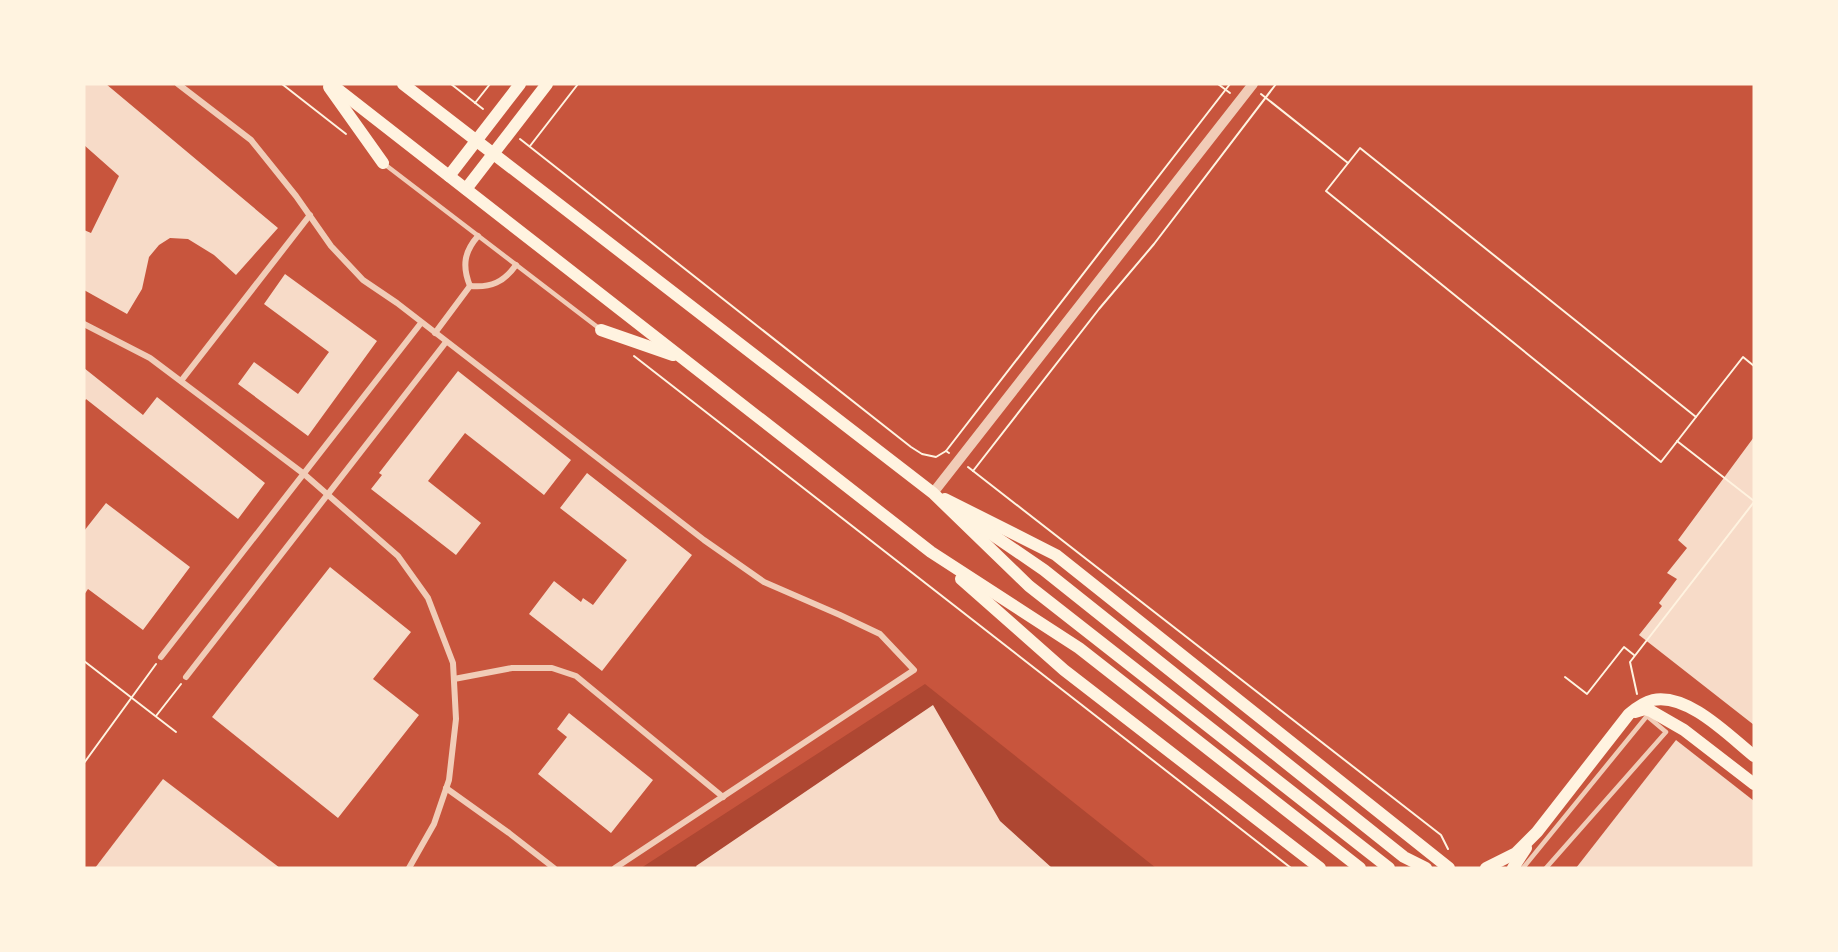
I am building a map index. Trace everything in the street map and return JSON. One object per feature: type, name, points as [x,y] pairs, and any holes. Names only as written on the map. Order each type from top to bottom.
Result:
[{"type":"main road","points":[[329,84],[383,163]]},
{"type":"main road","points":[[329,84],[931,552],[1064,670],[1320,868]]},
{"type":"main road","points":[[403,84],[933,493],[1044,570],[1404,857],[1426,868]]},
{"type":"main road","points":[[449,176],[520,84]]},
{"type":"main road","points":[[466,189],[547,84]]},
{"type":"main road","points":[[601,330],[682,358]]},
{"type":"main road","points":[[933,493],[1029,586],[1389,868]]},
{"type":"main road","points":[[933,493],[1056,555],[1449,868]]},
{"type":"main road","points":[[931,552],[1079,648],[1360,868]]},
{"type":"main road","points":[[1513,868],[1537,832],[1629,714],[1640,705],[1653,700],[1671,700],[1692,707],[1754,756]]},
{"type":"main road","points":[[1629,714],[1645,710],[1659,716],[1684,730],[1754,784]]},
{"type":"main road","points":[[1486,868],[1516,853],[1537,832]]},
{"type":"street","points":[[178,84],[251,140],[310,215],[331,246],[363,280],[712,546],[764,582],[880,634],[914,670],[615,868]]},
{"type":"street","points":[[933,493],[1252,85]]},
{"type":"street","points":[[181,381],[310,215]]},
{"type":"street","points":[[470,286],[465,273],[464,260],[469,246],[478,236]]},
{"type":"street","points":[[470,286],[484,287],[497,284],[508,276],[516,264]]},
{"type":"street","points":[[435,333],[470,286]]},
{"type":"street","points":[[161,657],[421,323]]},
{"type":"street","points":[[84,324],[150,357],[304,474],[398,556],[428,598],[453,663],[456,718],[449,780],[434,824],[409,868]]},
{"type":"street","points":[[186,677],[446,342]]},
{"type":"street","points":[[454,679],[512,668],[552,668],[576,676],[723,797]]},
{"type":"street","points":[[446,789],[510,833],[554,868]]},
{"type":"lane","points":[[383,163],[601,330]]},
{"type":"lane","points":[[1523,868],[1647,717],[1666,732],[1546,868]]},
{"type":"path","points":[[282,84],[346,134]]},
{"type":"path","points":[[475,103],[490,84]]},
{"type":"path","points":[[530,146],[578,84]]},
{"type":"path","points":[[946,451],[1230,84]]},
{"type":"path","points":[[973,471],[1099,309],[1154,244],[1276,84]]},
{"type":"path","points":[[1252,85],[1348,163]]},
{"type":"path","points":[[1696,417],[1360,148],[1326,191],[1660,462],[1696,417],[1743,357],[1754,366]]},
{"type":"path","points":[[629,352],[1291,868]]},
{"type":"path","points":[[1640,705],[1630,662],[1754,501],[1677,441]]},
{"type":"path","points":[[1565,677],[1587,694],[1624,647],[1635,656]]},
{"type":"path","points":[[84,763],[161,657]]},
{"type":"path","points":[[84,662],[176,732]]},
{"type":"path","points":[[156,716],[186,677]]},
{"type":"shaded area","points":[[925,684],[1156,868],[641,868]]},
{"type":"building","points":[[84,84],[106,84],[278,228],[236,275],[214,255],[188,239],[170,238],[159,245],[149,257],[142,289],[127,314],[84,290],[84,230],[91,233],[119,176],[84,145]]},
{"type":"building","points":[[285,274],[377,341],[308,436],[238,384],[254,362],[298,394],[329,352],[264,304]]},
{"type":"building","points":[[84,368],[143,415],[157,397],[265,483],[238,519],[86,399],[84,402]]},
{"type":"building","points":[[458,371],[571,460],[544,495],[465,433],[428,481],[481,523],[456,555],[371,489],[382,475],[379,473]]},
{"type":"building","points":[[1754,437],[1754,725],[1639,635],[1662,606],[1659,603],[1677,579],[1667,573],[1687,548],[1678,540]]},
{"type":"building","points":[[587,473],[692,555],[602,671],[529,614],[554,581],[581,602],[583,598],[593,605],[627,560],[560,508]]},
{"type":"building","points":[[106,503],[190,567],[143,630],[88,589],[84,595],[84,531]]},
{"type":"building","points":[[330,567],[411,632],[373,679],[419,715],[338,818],[212,717]]},
{"type":"building","points":[[933,705],[1000,821],[1052,868],[697,868],[696,866]]},
{"type":"building","points":[[569,713],[653,780],[611,833],[538,774],[567,737],[557,729]]},
{"type":"building","points":[[1676,740],[1754,801],[1754,868],[1576,868]]},
{"type":"building","points":[[163,779],[280,868],[95,868]]}]
